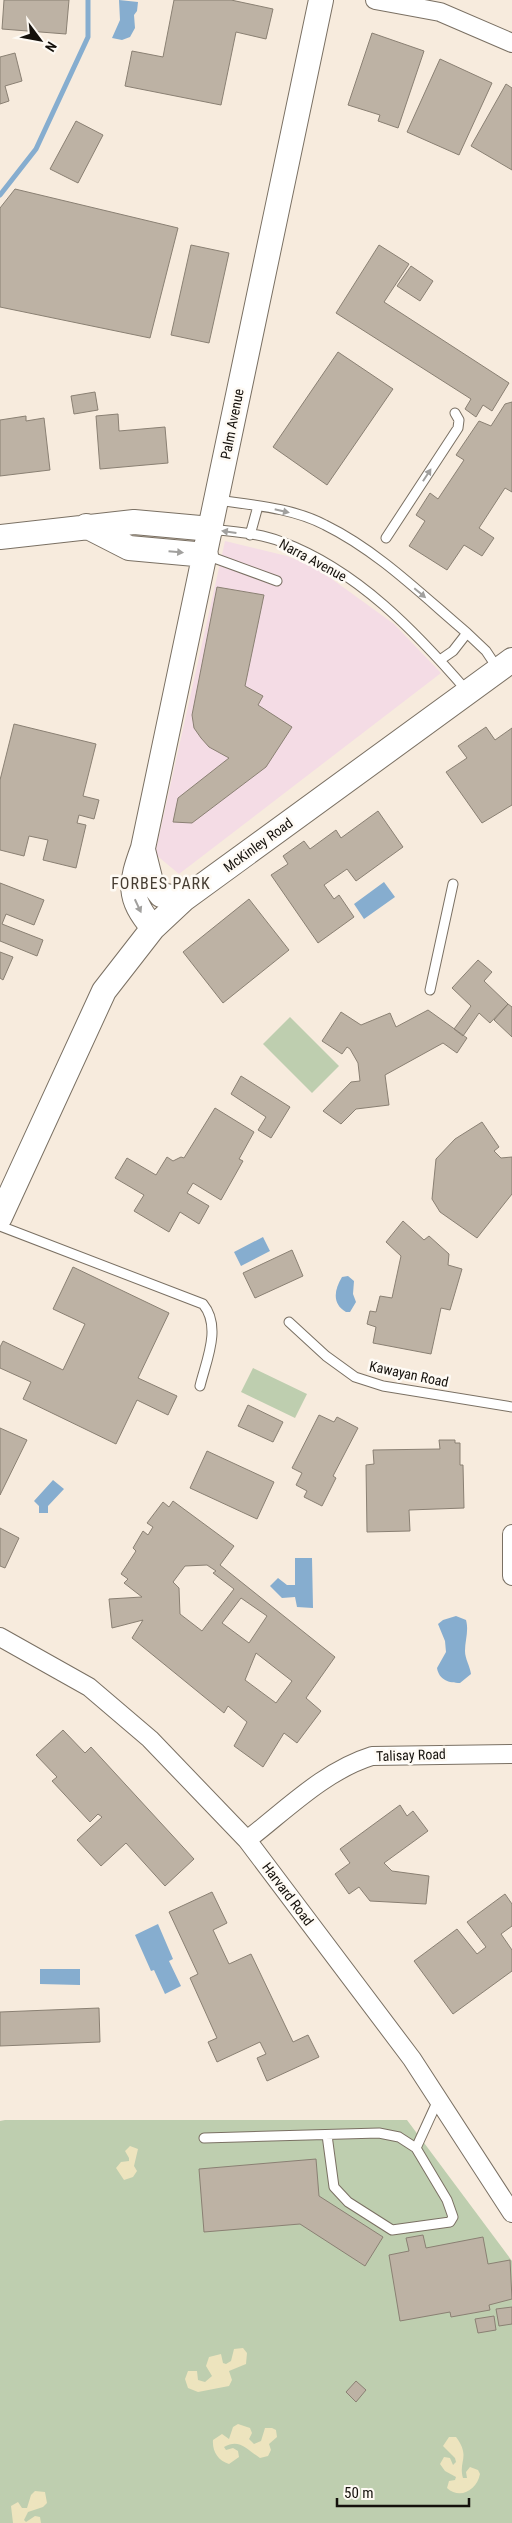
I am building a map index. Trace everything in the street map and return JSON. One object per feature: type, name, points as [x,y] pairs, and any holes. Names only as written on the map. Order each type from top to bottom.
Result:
[{"type":"street","name":"Palm Avenue","points":[[153,928],[140,913],[132,894],[135,869],[143,848],[206,555],[320,0]]},
{"type":"street","points":[[375,0],[440,12],[512,43]]},
{"type":"street","name":"Narra Avenue","points":[[0,537],[134,522],[211,529]]},
{"type":"street","points":[[86,526],[129,548],[206,555]]},
{"type":"street","name":"McKinley Road","points":[[0,1218],[104,991],[153,928],[184,900],[505,665]]},
{"type":"street","name":"Palm Avenue","points":[[143,848],[151,882],[161,895],[184,900]]},
{"type":"street","points":[[512,1534],[512,1576]]},
{"type":"street","name":"Harvard Road","points":[[0,1637],[89,1687],[150,1738],[247,1840],[412,2059],[512,2213]]},
{"type":"street","name":"Talisay Road","points":[[247,1840],[336,1772],[356,1761],[372,1756],[512,1754]]},
{"type":"lane","points":[[386,538],[458,428],[459,420],[455,413]]},
{"type":"lane","points":[[217,500],[258,506],[324,524],[374,554],[468,633],[486,651],[505,665]]},
{"type":"lane","points":[[250,535],[258,506]]},
{"type":"lane","name":"Narra Avenue","points":[[211,529],[283,542],[337,570],[401,619],[467,691]]},
{"type":"lane","points":[[206,555],[277,581]]},
{"type":"lane","points":[[440,660],[453,651],[468,633]]},
{"type":"lane","points":[[430,990],[453,884]]},
{"type":"lane","points":[[0,1226],[203,1304],[211,1319],[212,1335],[200,1386]]},
{"type":"lane","name":"Kawayan Road","points":[[289,1322],[326,1356],[355,1377],[383,1386],[512,1408]]},
{"type":"lane","points":[[416,2148],[438,2100]]},
{"type":"lane","points":[[204,2138],[379,2133],[399,2137],[416,2148],[447,2200],[453,2217],[450,2222],[392,2230],[348,2202],[334,2186],[327,2135]]},
{"type":"shaded area","points":[[225,541],[287,556],[318,569],[394,624],[441,673],[179,874],[155,854]]},
{"type":"green space","points":[[290,1017],[339,1066],[312,1093],[263,1044]]},
{"type":"green space","points":[[253,1368],[307,1394],[295,1418],[241,1392]]},
{"type":"green space","points":[[407,2120],[512,2261],[512,2523],[0,2523],[0,2121]]},
{"type":"sand","points":[[130,2146],[138,2149],[134,2166],[137,2171],[133,2177],[124,2180],[116,2168],[121,2162],[129,2161],[125,2151]]},
{"type":"sand","points":[[243,2348],[247,2353],[246,2364],[229,2371],[232,2380],[229,2386],[198,2392],[188,2388],[185,2379],[188,2371],[197,2371],[198,2380],[205,2382],[212,2376],[206,2366],[209,2357],[221,2354],[223,2363],[226,2364],[231,2361],[234,2349]]},
{"type":"sand","points":[[238,2424],[250,2428],[252,2433],[249,2439],[254,2444],[261,2441],[265,2428],[276,2430],[277,2437],[269,2444],[271,2450],[268,2456],[260,2458],[243,2446],[235,2444],[224,2447],[226,2450],[233,2448],[238,2451],[239,2457],[229,2464],[219,2458],[214,2448],[213,2440],[222,2434],[229,2439],[233,2427]]},
{"type":"sand","points":[[449,2437],[456,2437],[463,2449],[463,2478],[467,2478],[466,2472],[470,2467],[478,2470],[480,2474],[475,2485],[467,2492],[452,2492],[447,2488],[449,2481],[455,2480],[456,2477],[445,2471],[440,2464],[444,2457],[450,2458],[453,2465],[456,2462],[455,2458],[443,2446]]},
{"type":"sand","points":[[35,2491],[45,2492],[47,2503],[43,2507],[28,2512],[24,2520],[26,2522],[35,2516],[40,2517],[41,2523],[13,2523],[11,2506],[18,2502],[22,2508],[27,2508],[31,2495]]},
{"type":"water","points":[[119,0],[138,2],[137,11],[134,15],[135,28],[130,37],[122,40],[112,38],[120,20]]},
{"type":"water","points":[[384,882],[395,897],[364,919],[354,904]]},
{"type":"water","points":[[263,1237],[270,1251],[241,1266],[234,1252]]},
{"type":"water","points":[[348,1276],[354,1281],[353,1294],[356,1302],[350,1312],[346,1312],[341,1309],[336,1301],[336,1292],[342,1277]]},
{"type":"water","points":[[53,1480],[64,1489],[48,1506],[48,1513],[39,1513],[39,1506],[34,1501]]},
{"type":"water","points":[[295,1558],[312,1558],[313,1608],[297,1607],[295,1597],[282,1598],[270,1586],[278,1578],[287,1585],[295,1585]]},
{"type":"water","points":[[456,1616],[466,1620],[465,1654],[471,1674],[460,1683],[445,1680],[437,1668],[446,1652],[445,1641],[438,1624],[443,1620]]},
{"type":"water","points":[[158,1924],[173,1959],[169,1961],[181,1986],[165,1994],[154,1970],[151,1971],[135,1935]]},
{"type":"water","points":[[40,1969],[80,1969],[80,1985],[40,1984]]},
{"type":"building","points":[[4,0],[69,0],[66,34],[2,29]]},
{"type":"building","points":[[174,0],[231,0],[273,9],[266,39],[236,32],[221,105],[125,86],[132,51],[163,57]]},
{"type":"building","points":[[372,33],[424,51],[398,128],[378,121],[380,115],[348,105]]},
{"type":"building","points":[[15,53],[22,81],[5,86],[9,101],[0,104],[0,57]]},
{"type":"building","points":[[440,59],[492,83],[459,155],[407,132]]},
{"type":"building","points":[[506,84],[512,88],[512,170],[471,146]]},
{"type":"building","points":[[76,121],[103,135],[78,183],[50,169]]},
{"type":"building","points":[[15,189],[178,228],[150,338],[0,307],[0,208]]},
{"type":"building","points":[[191,245],[229,253],[209,343],[171,335]]},
{"type":"building","points":[[379,245],[409,264],[384,302],[509,383],[492,411],[483,405],[476,417],[465,409],[471,399],[336,313]]},
{"type":"building","points":[[411,266],[433,281],[420,301],[397,286]]},
{"type":"building","points":[[338,352],[393,389],[327,485],[273,447]]},
{"type":"building","points":[[95,392],[98,410],[74,414],[71,396]]},
{"type":"building","points":[[512,402],[512,492],[505,488],[479,528],[494,538],[482,556],[464,545],[447,570],[409,546],[425,521],[416,515],[430,493],[438,499],[464,460],[456,455],[479,421],[491,426],[505,404]]},
{"type":"building","points":[[118,414],[119,431],[165,427],[168,463],[100,469],[96,416]]},
{"type":"building","points":[[26,416],[26,421],[44,418],[50,470],[0,476],[0,420]]},
{"type":"building","points":[[217,587],[264,595],[245,686],[263,696],[258,705],[292,727],[266,767],[192,823],[173,822],[178,798],[229,758],[209,747],[201,738],[194,728],[192,715]]},
{"type":"building","points":[[14,724],[96,744],[83,796],[99,800],[94,819],[79,815],[77,823],[86,825],[76,868],[43,860],[48,840],[29,836],[24,856],[0,850],[0,780]]},
{"type":"building","points":[[486,727],[495,740],[512,728],[512,805],[482,823],[446,772],[467,758],[458,746]]},
{"type":"building","points":[[378,811],[403,847],[356,881],[347,869],[324,885],[334,899],[339,895],[354,917],[318,943],[271,875],[288,864],[283,856],[304,841],[310,849],[336,830],[341,838]]},
{"type":"building","points":[[0,883],[44,900],[34,925],[6,914],[2,924],[43,940],[37,956],[0,941]]},
{"type":"building","points":[[249,899],[289,950],[223,1003],[183,952]]},
{"type":"building","points":[[0,952],[13,957],[3,980],[0,978]]},
{"type":"building","points":[[478,960],[492,972],[484,981],[508,1004],[490,1023],[479,1013],[463,1036],[454,1029],[471,1006],[452,988]]},
{"type":"building","points":[[508,1004],[512,1007],[512,1037],[494,1020]]},
{"type":"building","points":[[428,1010],[467,1038],[457,1053],[443,1043],[385,1075],[389,1105],[356,1109],[341,1124],[323,1111],[351,1082],[360,1081],[358,1063],[350,1049],[347,1047],[342,1054],[322,1041],[341,1012],[361,1025],[390,1013],[396,1027]]},
{"type":"building","points":[[241,1076],[290,1107],[271,1138],[258,1130],[266,1117],[231,1094]]},
{"type":"building","points":[[215,1108],[254,1132],[239,1159],[243,1161],[221,1200],[193,1183],[187,1193],[209,1206],[199,1224],[180,1212],[169,1232],[134,1211],[144,1195],[115,1178],[127,1158],[156,1175],[167,1157],[173,1161],[181,1157],[184,1158]]},
{"type":"building","points":[[482,1122],[499,1147],[494,1151],[501,1158],[512,1157],[512,1194],[477,1238],[440,1212],[432,1199],[436,1159],[455,1139]]},
{"type":"building","points":[[403,1221],[424,1240],[429,1236],[449,1254],[448,1265],[462,1269],[450,1310],[441,1308],[431,1354],[373,1343],[376,1327],[367,1324],[370,1311],[376,1312],[380,1296],[392,1298],[401,1256],[386,1242]]},
{"type":"building","points":[[292,1250],[303,1276],[255,1298],[243,1273]]},
{"type":"building","points":[[73,1267],[169,1313],[138,1378],[177,1396],[168,1415],[137,1400],[116,1444],[23,1399],[31,1382],[0,1368],[0,1347],[3,1341],[63,1370],[85,1324],[53,1309]]},
{"type":"building","points":[[248,1405],[283,1422],[273,1442],[238,1426]]},
{"type":"building","points":[[319,1415],[334,1422],[337,1417],[358,1428],[333,1476],[336,1478],[322,1506],[304,1497],[307,1491],[296,1485],[302,1473],[292,1468]]},
{"type":"building","points":[[0,1428],[27,1440],[0,1495]]},
{"type":"building","points":[[439,1440],[455,1440],[455,1443],[460,1443],[460,1465],[463,1465],[464,1508],[409,1510],[410,1531],[367,1532],[366,1465],[374,1464],[373,1450],[440,1449]]},
{"type":"building","points":[[207,1451],[274,1482],[257,1519],[190,1488]]},
{"type":"building","points":[[173,1501],[234,1546],[220,1565],[335,1657],[306,1698],[321,1711],[297,1743],[284,1733],[263,1767],[234,1746],[247,1722],[228,1706],[224,1713],[132,1638],[143,1620],[112,1628],[109,1599],[142,1597],[124,1583],[128,1579],[121,1574],[136,1551],[133,1548],[143,1531],[148,1535],[153,1527],[147,1523],[163,1502],[169,1507]],"holes":[[[207,1565],[216,1571],[213,1573],[234,1589],[202,1631],[180,1614],[179,1588],[173,1582],[185,1566]],[[241,1598],[267,1616],[249,1643],[222,1623]],[[256,1653],[292,1681],[276,1703],[245,1680]]]},
{"type":"building","points":[[0,1528],[19,1538],[5,1568],[0,1566]]},
{"type":"building","points":[[63,1730],[85,1753],[91,1747],[194,1859],[165,1886],[126,1843],[101,1866],[77,1840],[102,1817],[98,1814],[90,1822],[52,1781],[57,1777],[36,1755]]},
{"type":"building","points":[[400,1805],[407,1816],[413,1811],[428,1831],[384,1863],[392,1871],[429,1876],[426,1904],[370,1901],[359,1887],[349,1894],[335,1874],[350,1863],[340,1849]]},
{"type":"building","points":[[212,1892],[227,1923],[213,1930],[229,1964],[251,1954],[293,2042],[308,2035],[319,2057],[267,2081],[257,2058],[266,2054],[260,2042],[217,2062],[208,2042],[217,2038],[190,1978],[198,1974],[169,1912]]},
{"type":"building","points":[[505,1894],[512,1904],[512,1926],[501,1934],[512,1950],[512,1971],[453,2014],[414,1961],[457,1929],[477,1954],[486,1947],[467,1922]]},
{"type":"building","points":[[99,2008],[100,2042],[0,2046],[0,2012]]},
{"type":"building","points":[[316,2159],[319,2196],[383,2237],[365,2266],[300,2224],[204,2232],[199,2169]]},
{"type":"building","points":[[423,2235],[426,2248],[483,2237],[488,2264],[510,2260],[512,2299],[489,2305],[490,2310],[451,2317],[450,2312],[400,2321],[389,2255],[409,2251],[406,2238]]},
{"type":"building","points":[[512,2307],[512,2324],[499,2326],[496,2309]]},
{"type":"building","points":[[494,2316],[496,2330],[478,2333],[475,2319]]},
{"type":"building","points":[[356,2381],[366,2390],[356,2402],[346,2392]]},
{"type":"waterway","points":[[0,195],[36,149],[88,37],[88,0]]},
{"type":"district","name":"FORBES PARK","points":[[161,883]]}]
